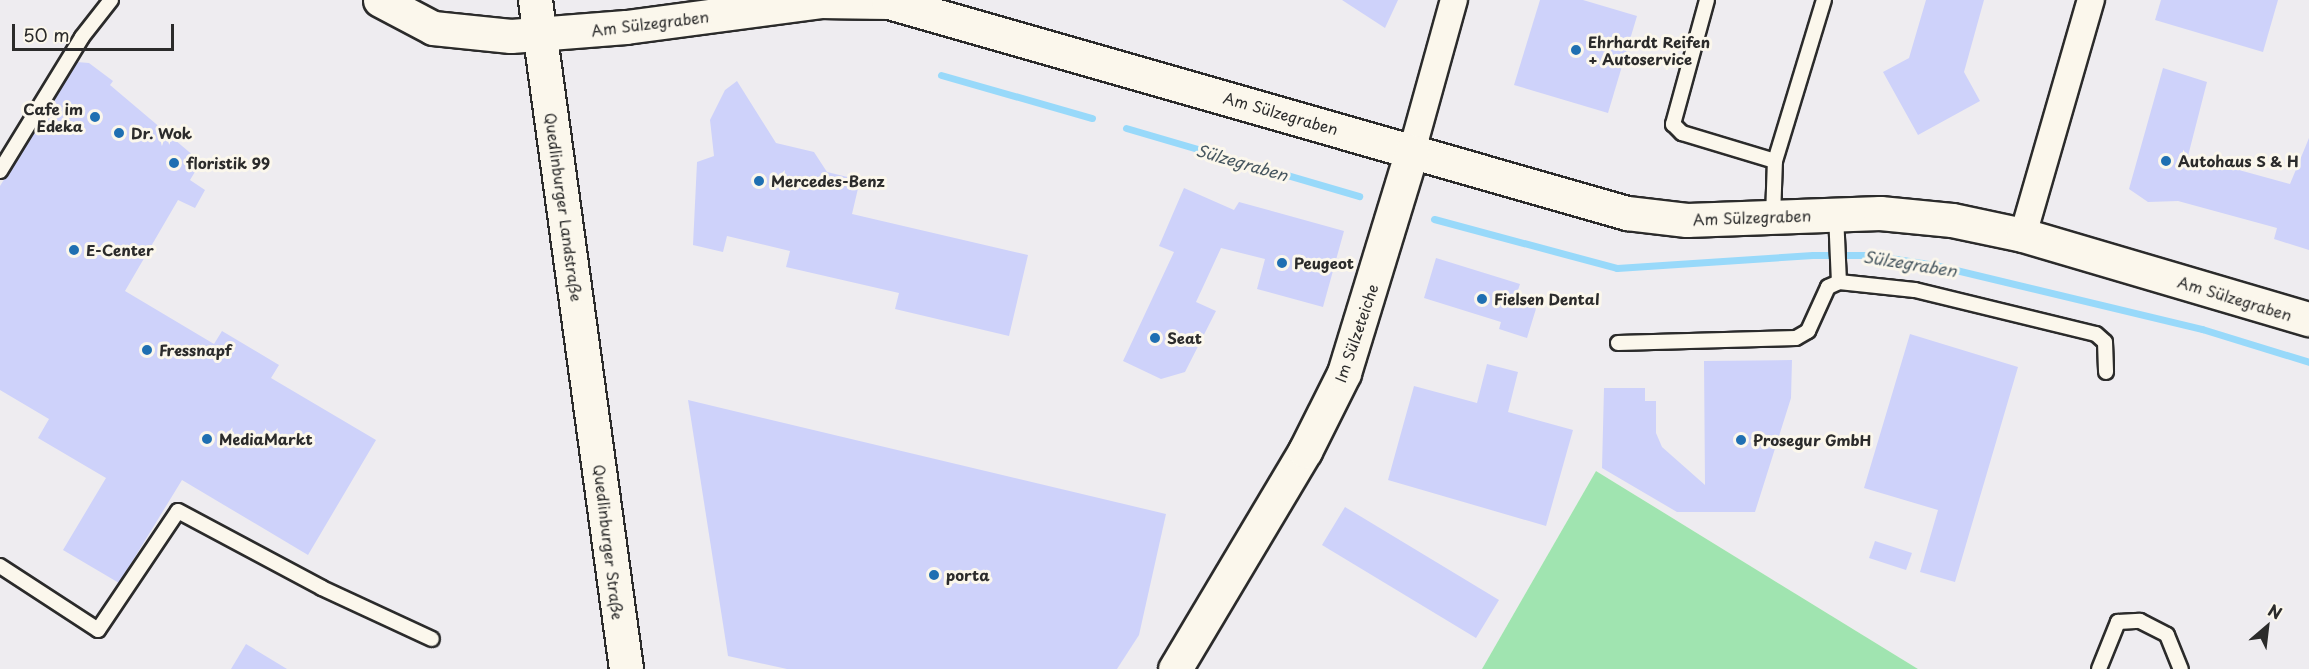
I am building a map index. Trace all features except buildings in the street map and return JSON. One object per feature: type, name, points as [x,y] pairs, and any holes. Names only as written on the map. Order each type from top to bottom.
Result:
[{"type":"street","name":"Am Sülzegraben","points":[[380,0],[440,30],[539,35],[820,2],[889,2],[1627,213],[1687,220],[1773,217],[1837,229],[1903,215],[2023,235],[2309,319]]},
{"type":"street","name":"Quedlinburger Landstraße","points":[[535,0],[593,414]]},
{"type":"street","name":"Im Sülzeteiche","points":[[1175,669],[1305,452],[1344,373],[1412,151],[1454,0]]},
{"type":"street","points":[[2023,235],[2091,0]]},
{"type":"street","name":"Quedlinburger Straße","points":[[593,414],[626,669]]},
{"type":"lane","points":[[0,171],[82,37],[111,0]]},
{"type":"lane","points":[[1707,0],[1673,124],[1682,134],[1775,161]]},
{"type":"lane","points":[[1773,217],[1775,161],[1824,0]]},
{"type":"lane","points":[[1618,343],[1796,338],[1808,331],[1828,287],[1838,276],[1837,229]]},
{"type":"lane","points":[[1838,276],[1915,290],[2096,334],[2105,342],[2106,372]]},
{"type":"lane","points":[[0,566],[98,630],[178,510],[322,588],[432,639]]},
{"type":"lane","points":[[2099,669],[2118,622],[2140,621],[2167,635],[2181,669]]},
{"type":"shaded area","points":[[0,0],[2309,0],[2309,669],[1918,669],[1596,471],[1482,669],[0,669]]},
{"type":"green space","points":[[1596,471],[1918,669],[1482,669]]},
{"type":"waterway","name":"Sülzegraben","points":[[941,75],[1092,118]]},
{"type":"waterway","name":"Sülzegraben","points":[[1126,128],[1359,196]]},
{"type":"waterway","name":"Sülzegraben","points":[[1434,219],[1617,268],[1813,255],[1871,255],[1935,265],[2202,329],[2309,362]]},
{"type":"place","name":"Ehrhardt Reifen + Autoservice","points":[[1576,50]]},
{"type":"place","name":"Cafe im Edeka","points":[[95,117]]},
{"type":"place","name":"Dr. Wok","points":[[119,133]]},
{"type":"place","name":"Autohaus S & H","points":[[2166,161]]},
{"type":"place","name":"floristik 99","points":[[174,163]]},
{"type":"place","name":"Mercedes-Benz","points":[[759,181]]},
{"type":"place","name":"E-Center","points":[[74,250]]},
{"type":"place","name":"Peugeot","points":[[1282,263]]},
{"type":"place","name":"Fielsen Dental","points":[[1482,299]]},
{"type":"place","name":"Seat","points":[[1155,338]]},
{"type":"place","name":"Fressnapf","points":[[147,350]]},
{"type":"place","name":"MediaMarkt","points":[[207,439]]},
{"type":"place","name":"Prosegur GmbH","points":[[1741,440]]},
{"type":"place","name":"porta","points":[[934,575]]}]
